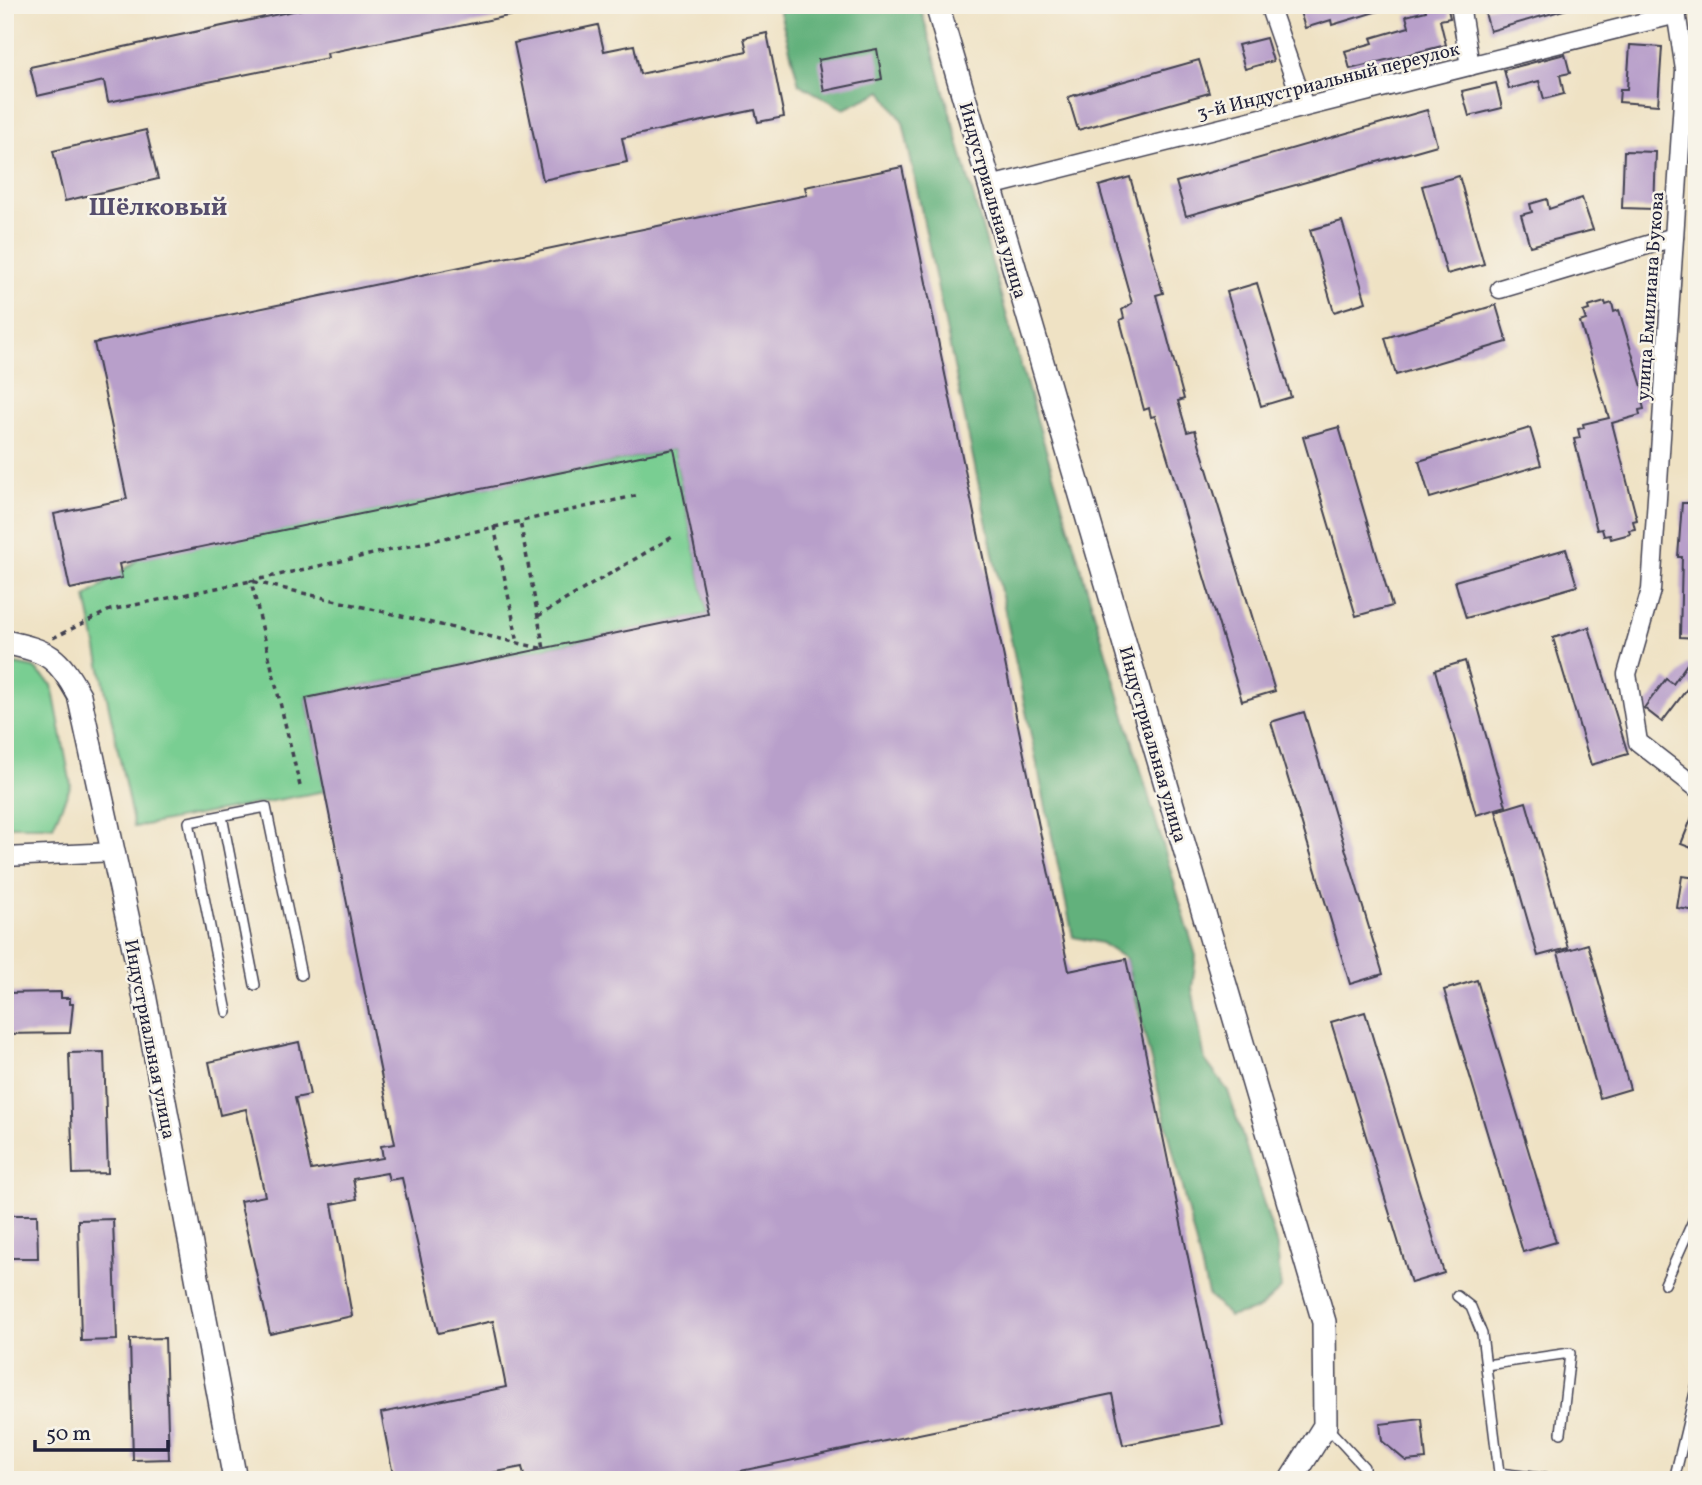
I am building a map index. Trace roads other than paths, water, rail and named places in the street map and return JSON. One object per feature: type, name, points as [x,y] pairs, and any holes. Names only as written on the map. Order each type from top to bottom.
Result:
[{"type":"street","name":"Индустриальная улица","points":[[937,5],[1324,1322],[1325,1426]]},
{"type":"street","points":[[1269,5],[1304,106]]},
{"type":"street","points":[[1460,5],[1470,66]]},
{"type":"street","name":"3-й Индустриальный переулок","points":[[990,186],[1470,66],[1676,10]]},
{"type":"street","name":"улица Емилиана Букова","points":[[1676,10],[1685,70],[1651,590],[1627,674],[1638,743],[1697,788]]},
{"type":"street","points":[[1500,289],[1674,237]]},
{"type":"street","name":"Индустриальная улица","points":[[5,642],[32,648],[61,664],[79,695],[115,852],[235,1480]]},
{"type":"street","points":[[5,856],[115,852]]},
{"type":"street","points":[[1291,1480],[1325,1426]]},
{"type":"lane","points":[[227,1012],[189,822],[266,807],[301,975]]},
{"type":"lane","points":[[222,816],[255,985]]},
{"type":"lane","points":[[1665,1284],[1693,1221],[1697,1204]]},
{"type":"lane","points":[[1457,1296],[1471,1307],[1482,1334],[1499,1473],[1557,1480]]},
{"type":"lane","points":[[1486,1365],[1570,1353],[1561,1433]]},
{"type":"lane","points":[[1674,1480],[1697,1384]]},
{"type":"lane","points":[[1325,1426],[1364,1467],[1364,1480]]},
{"type":"district","name":"Шёлковый","points":[[158,206]]}]
